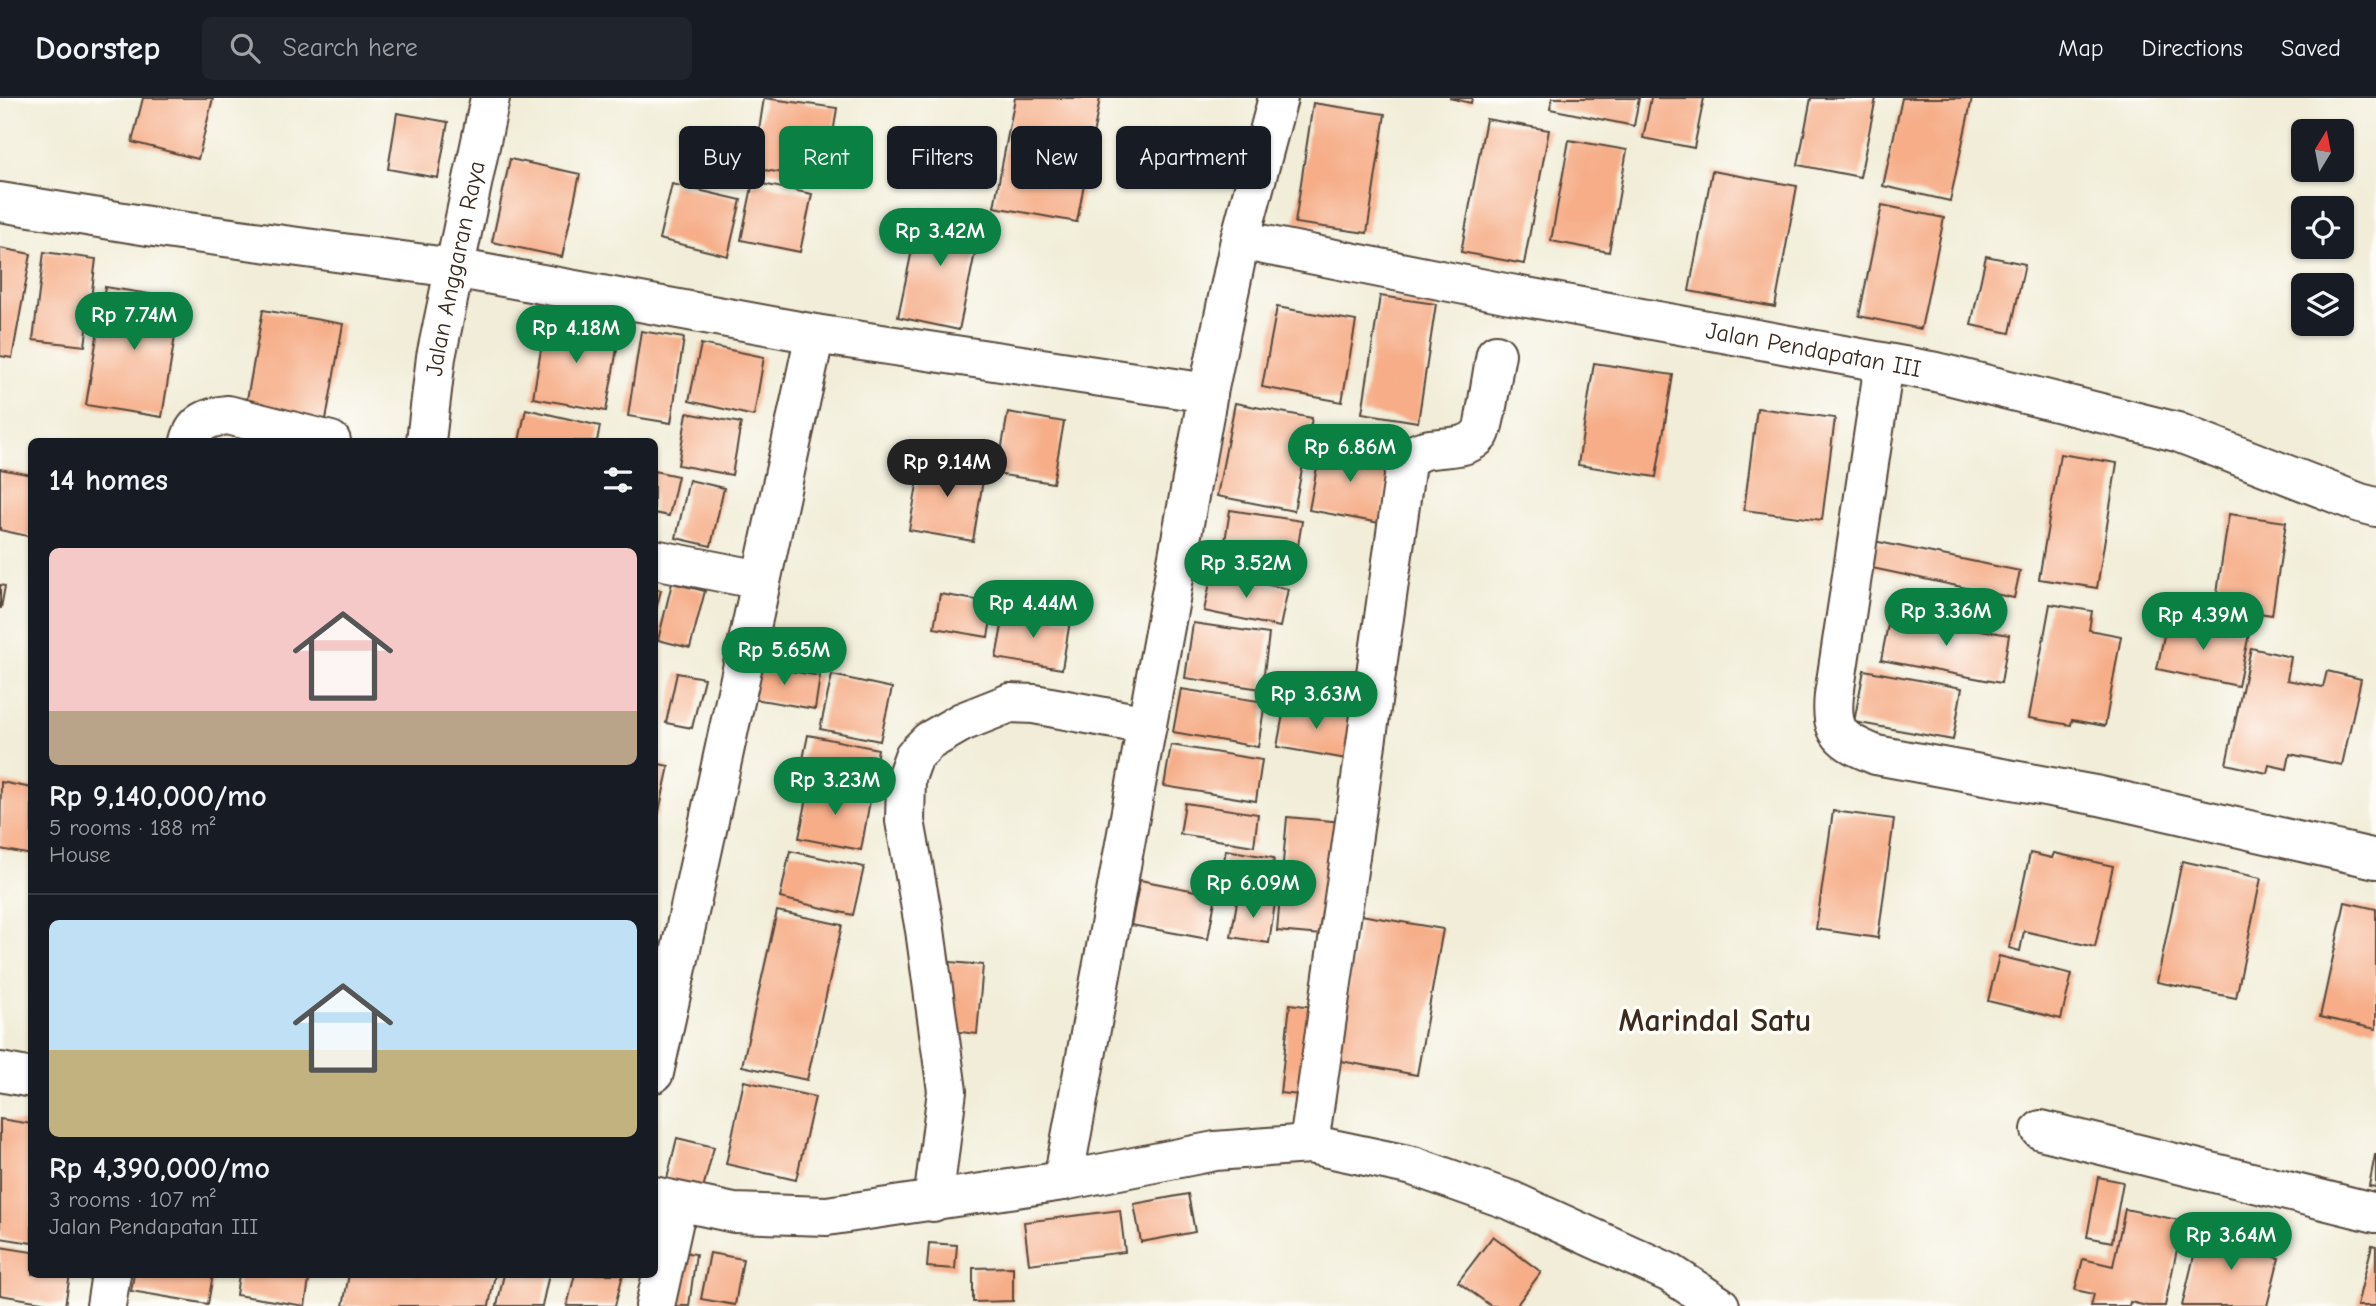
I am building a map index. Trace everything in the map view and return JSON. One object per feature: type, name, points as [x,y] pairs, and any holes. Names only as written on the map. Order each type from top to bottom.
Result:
[{"type":"street","name":"Jalan Anggaran Raya","points":[[426,438],[436,358],[490,98]]},
{"type":"street","points":[[1063,1181],[1208,393],[1240,240],[1278,98]]},
{"type":"street","points":[[0,202],[173,230],[454,268],[815,334],[1208,393]]},
{"type":"street","name":"Jalan Pendapatan III","points":[[1240,240],[1936,372],[2177,432],[2370,501]]},
{"type":"street","points":[[658,1055],[815,334]]},
{"type":"street","points":[[1310,1144],[1406,463],[1413,454],[1460,446],[1481,433],[1496,354]]},
{"type":"street","points":[[1885,364],[1832,714],[1842,739],[1876,755],[2100,796],[2376,859]]},
{"type":"street","points":[[191,438],[196,426],[212,416],[228,415],[319,438]]},
{"type":"street","points":[[658,560],[761,580]]},
{"type":"street","points":[[933,1202],[947,1091],[925,930],[905,821],[906,778],[915,756],[929,741],[962,722],[1010,703],[1034,704],[1147,725]]},
{"type":"street","points":[[0,1072],[28,1077]]},
{"type":"street","points":[[2041,1130],[2376,1213]]},
{"type":"street","points":[[658,1277],[666,1199],[734,1213],[827,1216],[1063,1181],[1215,1151],[1310,1144],[1413,1166],[1512,1201],[1670,1273],[1720,1306]]},
{"type":"street","points":[[106,1306],[110,1278]]},
{"type":"street","points":[[655,1306],[658,1278]]},
{"type":"building","points":[[143,98],[213,98],[198,159],[132,142]]},
{"type":"building","points":[[764,98],[837,108],[834,126],[779,126],[779,172],[765,170],[765,126],[760,126]]},
{"type":"building","points":[[1015,98],[1100,98],[1095,126],[1011,126],[1011,189],[1083,189],[1077,222],[994,207]]},
{"type":"building","points":[[1449,98],[1472,98],[1471,103]]},
{"type":"building","points":[[1552,98],[1639,98],[1634,126],[1550,109]]},
{"type":"building","points":[[1651,98],[1704,98],[1694,148],[1643,138]]},
{"type":"building","points":[[1811,98],[1876,98],[1860,177],[1798,165]]},
{"type":"building","points":[[1902,98],[1972,98],[1950,201],[1883,186]]},
{"type":"building","points":[[1313,103],[1385,114],[1367,233],[1295,223]]},
{"type":"building","points":[[397,113],[448,122],[438,178],[388,169]]},
{"type":"building","points":[[1486,119],[1549,130],[1524,264],[1461,252]]},
{"type":"building","points":[[1569,140],[1627,150],[1609,252],[1551,241]]},
{"type":"building","points":[[510,159],[580,174],[562,257],[492,242]]},
{"type":"building","points":[[1712,171],[1797,186],[1775,307],[1689,291]]},
{"type":"building","points":[[672,184],[679,186],[679,189],[694,189],[741,200],[728,256],[659,239]]},
{"type":"building","points":[[765,184],[812,194],[800,252],[741,240],[752,189],[765,189]]},
{"type":"building","points":[[1882,205],[1944,218],[1921,329],[1859,316]]},
{"type":"building","points":[[921,207],[982,219],[959,330],[898,317]]},
{"type":"building","points":[[0,248],[31,254],[12,358],[0,356]]},
{"type":"building","points":[[44,252],[96,259],[85,346],[33,340]]},
{"type":"building","points":[[1986,256],[2025,264],[2010,333],[1971,325]]},
{"type":"building","points":[[105,287],[181,299],[162,417],[86,405]]},
{"type":"building","points":[[1380,296],[1436,304],[1418,422],[1362,413]]},
{"type":"building","points":[[1277,307],[1356,321],[1342,402],[1262,387]]},
{"type":"building","points":[[263,310],[343,324],[325,425],[245,411]]},
{"type":"building","points":[[546,319],[620,332],[606,411],[533,398]]},
{"type":"building","points":[[641,331],[684,338],[671,423],[628,416]]},
{"type":"building","points":[[701,344],[764,357],[754,416],[689,401]]},
{"type":"building","points":[[1594,363],[1673,375],[1656,477],[1578,465]]},
{"type":"building","points":[[1235,403],[1312,418],[1294,511],[1217,496]]},
{"type":"building","points":[[1757,408],[1835,418],[1822,520],[1744,510]]},
{"type":"building","points":[[526,409],[600,426],[598,438],[520,438]]},
{"type":"building","points":[[1008,412],[1064,422],[1053,483],[997,474]]},
{"type":"building","points":[[687,413],[741,423],[732,475],[678,465]]},
{"type":"building","points":[[1321,446],[1392,459],[1380,523],[1309,510]]},
{"type":"building","points":[[2060,454],[2117,463],[2097,588],[2039,579]]},
{"type":"building","points":[[922,457],[985,468],[973,541],[909,530]]},
{"type":"building","points":[[0,469],[28,474],[28,536],[0,530]]},
{"type":"building","points":[[658,472],[678,476],[669,516],[658,514]]},
{"type":"building","points":[[689,480],[724,488],[711,546],[676,538]]},
{"type":"building","points":[[1230,510],[1302,521],[1294,571],[1222,560]]},
{"type":"building","points":[[2229,514],[2286,522],[2272,615],[2215,606]]},
{"type":"building","points":[[1864,539],[2020,571],[2014,598],[1858,565]]},
{"type":"building","points":[[1212,573],[1288,589],[1280,627],[1204,611]]},
{"type":"building","points":[[672,583],[705,591],[690,648],[658,640]]},
{"type":"building","points":[[0,585],[5,586],[1,608],[0,608]]},
{"type":"building","points":[[940,594],[994,603],[988,637],[934,628]]},
{"type":"building","points":[[2050,604],[2092,611],[2089,630],[2121,636],[2105,726],[2072,720],[2071,725],[2029,718]]},
{"type":"building","points":[[1005,610],[1070,621],[1062,669],[996,658]]},
{"type":"building","points":[[1890,614],[2009,635],[2001,683],[1881,660]]},
{"type":"building","points":[[2168,617],[2249,634],[2238,686],[2157,669]]},
{"type":"building","points":[[1193,623],[1269,634],[1262,689],[1185,678]]},
{"type":"building","points":[[2251,648],[2291,657],[2287,680],[2323,687],[2327,671],[2361,679],[2342,765],[2290,754],[2287,769],[2269,765],[2267,773],[2226,764]]},
{"type":"building","points":[[754,665],[820,676],[815,709],[748,698]]},
{"type":"building","points":[[1864,670],[1962,688],[1953,740],[1854,722]]},
{"type":"building","points":[[677,673],[704,678],[692,728],[666,723]]},
{"type":"building","points":[[832,675],[892,688],[880,741],[820,729]]},
{"type":"building","points":[[1181,689],[1265,702],[1258,747],[1173,732]]},
{"type":"building","points":[[1285,703],[1354,715],[1347,759],[1277,747]]},
{"type":"building","points":[[808,735],[878,749],[872,784],[801,769]]},
{"type":"building","points":[[1171,745],[1262,760],[1256,801],[1164,786]]},
{"type":"building","points":[[658,764],[669,766],[658,816]]},
{"type":"building","points":[[1,782],[28,787],[28,854],[0,849]]},
{"type":"building","points":[[810,783],[871,795],[861,850],[799,838]]},
{"type":"building","points":[[1185,803],[1258,814],[1254,846],[1180,834]]},
{"type":"building","points":[[1833,811],[1894,819],[1878,938],[1816,929]]},
{"type":"building","points":[[1287,817],[1343,822],[1333,936],[1277,931]]},
{"type":"building","points":[[1226,850],[1274,858],[1268,896],[1219,888]]},
{"type":"building","points":[[790,851],[864,867],[853,915],[780,898]]},
{"type":"building","points":[[2030,853],[2052,858],[2054,853],[2113,866],[2095,947],[2024,931],[2020,951],[2009,948]]},
{"type":"building","points":[[2182,861],[2261,878],[2236,998],[2157,982]]},
{"type":"building","points":[[1140,880],[1216,895],[1208,939],[1131,925]]},
{"type":"building","points":[[1238,896],[1275,903],[1269,943],[1231,937]]},
{"type":"building","points":[[2345,902],[2376,909],[2376,1029],[2320,1017]]},
{"type":"building","points":[[777,911],[842,925],[807,1080],[742,1066]]},
{"type":"building","points":[[1361,915],[1443,929],[1417,1075],[1335,1060]]},
{"type":"building","points":[[1999,956],[2072,974],[2061,1019],[1988,1001]]},
{"type":"building","points":[[950,962],[983,965],[977,1034],[944,1030]]},
{"type":"building","points":[[1290,1004],[1321,1008],[1310,1096],[1280,1093]]},
{"type":"building","points":[[744,1081],[815,1097],[796,1180],[726,1164]]},
{"type":"building","points":[[0,1119],[28,1123],[28,1242],[0,1238]]},
{"type":"building","points":[[677,1138],[714,1147],[701,1196],[665,1187]]},
{"type":"building","points":[[2376,1155],[2376,1187],[2369,1186]]},
{"type":"building","points":[[2098,1177],[2123,1182],[2112,1242],[2087,1237]]},
{"type":"building","points":[[1188,1194],[1195,1232],[1141,1242],[1134,1204]]},
{"type":"building","points":[[2125,1209],[2183,1221],[2165,1306],[2130,1302],[2129,1306],[2091,1306],[2094,1294],[2075,1290],[2083,1259],[2113,1266]]},
{"type":"building","points":[[1120,1210],[1125,1252],[1029,1264],[1024,1222]]},
{"type":"building","points":[[2226,1225],[2262,1233],[2257,1253],[2279,1258],[2267,1306],[2182,1306],[2198,1239],[2221,1245]]},
{"type":"building","points":[[1493,1236],[1541,1272],[1516,1306],[1491,1306],[1458,1282]]},
{"type":"building","points":[[929,1243],[957,1245],[955,1269],[927,1267]]},
{"type":"building","points":[[2372,1245],[2376,1246],[2376,1306],[2357,1306]]},
{"type":"building","points":[[0,1247],[28,1251],[28,1278],[69,1278],[65,1306],[0,1295]]},
{"type":"building","points":[[672,1251],[696,1254],[689,1306],[669,1306]]},
{"type":"building","points":[[710,1253],[743,1259],[735,1305],[701,1299]]},
{"type":"building","points":[[1013,1267],[1013,1301],[973,1302],[973,1268]]},
{"type":"building","points":[[133,1278],[212,1278],[208,1304],[131,1291]]},
{"type":"building","points":[[238,1278],[309,1278],[305,1306],[236,1295]]},
{"type":"building","points":[[348,1278],[494,1278],[489,1306],[343,1306]]},
{"type":"building","points":[[503,1278],[548,1278],[542,1306],[497,1306]]},
{"type":"building","points":[[574,1278],[622,1278],[615,1306],[567,1306]]},
{"type":"district","name":"Marindal Satu","points":[[1715,1020]]}]
